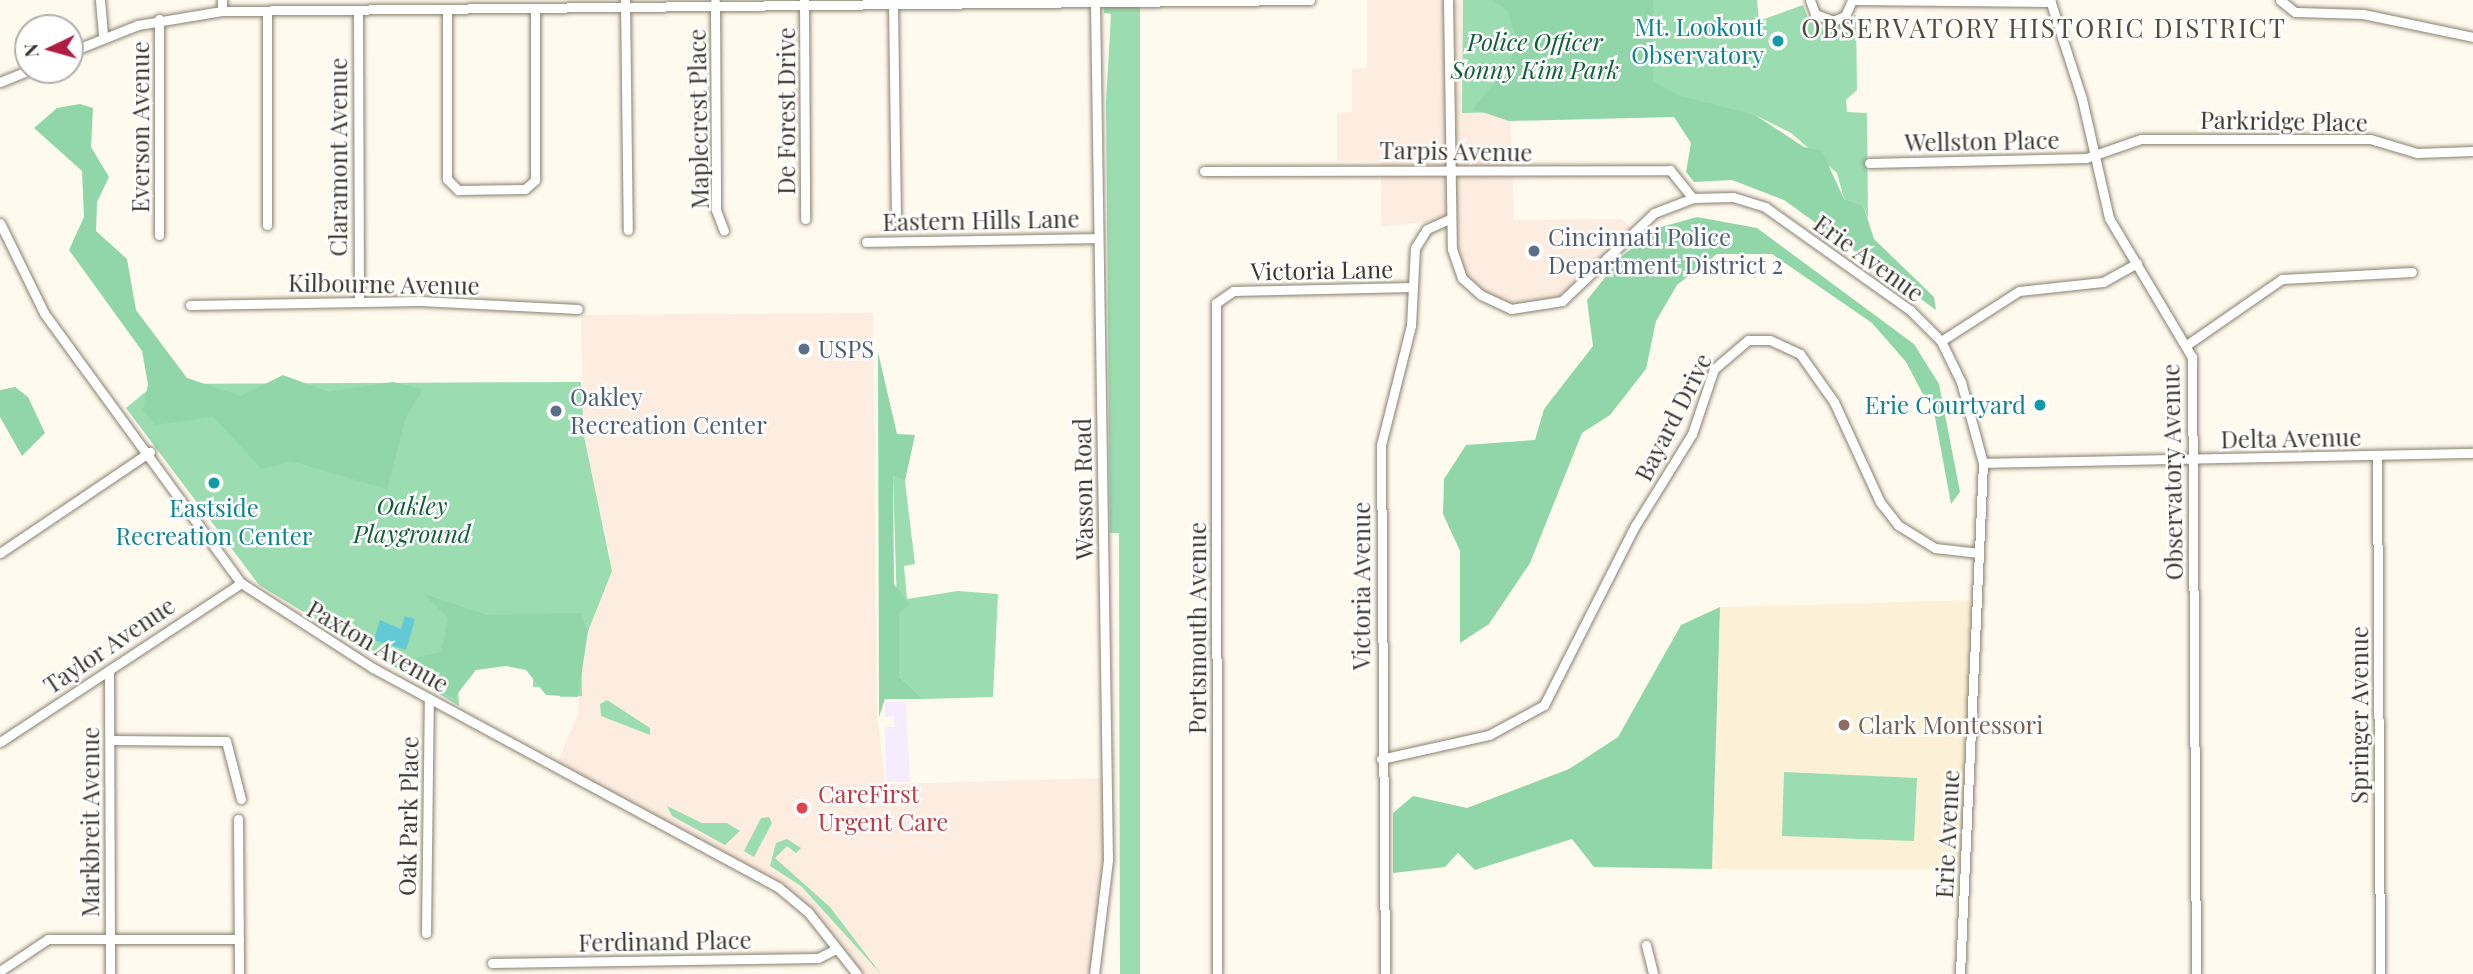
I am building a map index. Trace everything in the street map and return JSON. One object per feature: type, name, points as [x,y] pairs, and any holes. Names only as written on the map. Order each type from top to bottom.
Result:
[{"type":"street","points":[[100,0],[103,38]]},
{"type":"street","points":[[222,0],[222,11]]},
{"type":"street","points":[[84,46],[159,19],[222,11],[535,8],[715,2],[893,4],[949,1],[1310,0]]},
{"type":"street","name":"Erie Avenue","points":[[1448,0],[1449,219],[1457,268],[1470,286],[1500,305],[1534,309],[1562,301],[1654,213],[1693,198],[1733,197],[1765,207],[1910,310],[1941,341],[1961,382],[1983,463],[1960,974]]},
{"type":"street","points":[[1810,0],[1815,14],[1833,21],[1845,16],[1853,0],[2050,1]]},
{"type":"street","points":[[2280,0],[2295,12],[2363,14],[2473,37]]},
{"type":"street","name":"Wasson Road","points":[[1094,974],[1108,870],[1095,1]]},
{"type":"street","name":"Observatory Avenue","points":[[2050,1],[2095,156],[2109,218],[2188,344],[2192,458],[2196,974]]},
{"type":"street","name":"Maplecrest Place","points":[[715,2],[716,209],[724,231]]},
{"type":"street","name":"De Forest Drive","points":[[804,2],[805,219]]},
{"type":"street","points":[[626,3],[628,230]]},
{"type":"street","points":[[893,4],[896,217]]},
{"type":"street","points":[[447,9],[447,179],[458,190],[492,190],[525,189],[535,180],[535,8]]},
{"type":"street","points":[[267,11],[267,225]]},
{"type":"street","name":"Claramont Avenue","points":[[358,11],[359,302]]},
{"type":"street","name":"Everson Avenue","points":[[159,19],[159,235]]},
{"type":"street","name":"Parkridge Place","points":[[2095,156],[2141,139],[2370,139],[2417,153],[2473,151]]},
{"type":"street","name":"Wellston Place","points":[[1868,163],[2095,156]]},
{"type":"street","name":"Tarpis Avenue","points":[[1204,172],[1448,168],[1463,173],[1670,170],[1693,198]]},
{"type":"street","name":"Victoria Avenue","points":[[1385,974],[1381,760],[1381,445],[1411,326],[1412,287],[1420,237],[1449,219]]},
{"type":"street","name":"Paxton Avenue","points":[[0,223],[44,313],[150,452],[241,583],[429,700],[778,887],[857,974]]},
{"type":"street","name":"Eastern Hills Lane","points":[[866,242],[1097,237]]},
{"type":"street","points":[[1941,341],[2019,291],[2103,282],[2137,263]]},
{"type":"street","points":[[2188,344],[2282,279],[2412,272]]},
{"type":"street","name":"Victoria Lane","points":[[1233,291],[1412,287]]},
{"type":"street","name":"Portsmouth Avenue","points":[[1217,974],[1215,309],[1233,291]]},
{"type":"street","name":"Kilbourne Avenue","points":[[190,305],[359,302],[578,309]]},
{"type":"street","name":"Bayard Drive","points":[[1381,760],[1489,735],[1518,725],[1544,705],[1635,526],[1692,434],[1714,369],[1748,340],[1770,340],[1800,354],[1834,401],[1880,502],[1898,526],[1942,551],[1979,553]]},
{"type":"street","points":[[0,553],[150,452]]},
{"type":"street","name":"Delta Avenue","points":[[1983,463],[2473,453]]},
{"type":"street","name":"Springer Avenue","points":[[2377,456],[2380,974]]},
{"type":"street","name":"Taylor Avenue","points":[[0,742],[241,583]]},
{"type":"street","name":"Markbreit Avenue","points":[[108,670],[110,974]]},
{"type":"street","name":"Oak Park Place","points":[[426,933],[429,700]]},
{"type":"street","points":[[110,740],[226,741],[241,799]]},
{"type":"street","points":[[238,819],[239,974]]},
{"type":"street","points":[[0,971],[48,939],[239,939]]},
{"type":"street","points":[[1646,946],[1653,974]]},
{"type":"street","name":"Ferdinand Place","points":[[492,963],[818,958],[836,949]]},
{"type":"shaded area","points":[[1367,0],[1463,0],[1462,112],[1510,112],[1514,220],[1622,219],[1634,231],[1562,301],[1511,309],[1462,278],[1449,219],[1381,227],[1381,161],[1337,161],[1337,113],[1352,112],[1352,69],[1367,68]]},
{"type":"shaded area","points":[[873,313],[877,713],[885,784],[1107,778],[1108,860],[1094,974],[857,974],[796,900],[556,766],[578,714],[581,649],[610,556],[584,436],[581,315]]},
{"type":"shaded area","name":"Clark Montessori","points":[[1977,600],[1965,869],[1712,869],[1720,607]]},
{"type":"shaded area","points":[[885,702],[906,702],[910,782],[886,782],[885,727],[894,727],[894,717],[885,717]]},
{"type":"green space","points":[[1104,0],[1140,0],[1140,974],[1120,974],[1119,533],[1110,533],[1106,103],[1111,14],[1104,13]]},
{"type":"green space","name":"Police Officer Sonny Kim Park","points":[[1463,0],[1757,0],[1759,21],[1803,5],[1808,18],[1824,29],[1856,15],[1857,90],[1846,100],[1847,112],[1867,113],[1868,219],[1863,205],[1844,199],[1837,173],[1791,133],[1755,115],[1691,108],[1462,113]]},
{"type":"green space","name":"Police Officer Sonny Kim Park","points":[[1493,0],[1653,0],[1653,81],[1680,96],[1755,115],[1804,147],[1822,151],[1844,199],[1863,205],[1874,239],[1934,297],[1936,310],[1784,200],[1732,180],[1694,182],[1686,172],[1691,143],[1674,117],[1509,121],[1473,109],[1511,62],[1515,35],[1508,11]]},
{"type":"green space","points":[[80,104],[93,108],[91,147],[109,177],[97,202],[96,231],[127,259],[136,310],[187,378],[241,396],[283,375],[329,392],[393,382],[423,389],[406,417],[387,489],[291,461],[262,469],[213,417],[155,425],[143,410],[148,384],[142,351],[69,250],[84,217],[82,171],[34,128],[57,108]]},
{"type":"green space","points":[[1697,217],[1757,228],[1914,344],[1939,384],[1960,492],[1951,504],[1935,417],[1906,362],[1872,323],[1772,254],[1717,254],[1677,285],[1656,321],[1646,369],[1610,415],[1582,433],[1530,563],[1489,624],[1460,643],[1460,551],[1443,514],[1444,479],[1466,445],[1535,440],[1544,409],[1593,346],[1587,300],[1623,255],[1661,227]]},
{"type":"green space","points":[[878,352],[897,434],[915,435],[905,481],[893,475],[894,584],[909,604],[899,614],[899,676],[923,699],[885,699],[879,717]]},
{"type":"green space","name":"Oakley Playground","points":[[581,382],[584,436],[612,571],[581,649],[582,696],[560,697],[560,687],[533,687],[533,667],[478,642],[457,665],[459,706],[259,585],[126,408],[155,384]]},
{"type":"green space","points":[[15,387],[28,397],[45,433],[22,456],[0,417],[0,390]]},
{"type":"green space","points":[[893,474],[905,481],[915,564],[904,566],[907,599],[958,591],[998,594],[993,697],[923,699],[899,676]]},
{"type":"green space","points":[[424,594],[487,615],[580,613],[588,631],[578,697],[546,695],[526,670],[506,666],[476,670],[454,698],[381,658],[374,650],[415,658],[441,652],[448,618]]},
{"type":"green space","points":[[1720,607],[1712,869],[1594,867],[1572,839],[1475,870],[1458,853],[1445,867],[1393,873],[1393,813],[1413,796],[1467,808],[1569,769],[1618,737],[1681,625]]},
{"type":"green space","points":[[607,700],[650,728],[650,735],[601,716],[600,704]]},
{"type":"green space","points":[[1784,772],[1917,778],[1914,841],[1782,836]]},
{"type":"green space","points":[[667,806],[702,823],[727,823],[740,831],[725,845],[672,816]]},
{"type":"green space","points":[[769,817],[772,823],[754,857],[744,851],[761,818]]},
{"type":"green space","points":[[787,839],[801,848],[796,853],[787,846],[775,858],[830,907],[881,974],[801,886],[770,866],[776,843]]},
{"type":"water","points":[[405,616],[415,619],[406,650],[374,640],[380,620],[401,629]]},
{"type":"place","name":"Mt. Lookout Observatory","points":[[1778,41]]},
{"type":"place","name":"Cincinnati Police Department District 2","points":[[1534,251]]},
{"type":"place","name":"USPS","points":[[804,349]]},
{"type":"place","name":"Erie Courtyard","points":[[2040,405]]},
{"type":"place","name":"Oakley Recreation Center","points":[[556,411]]},
{"type":"place","name":"Eastside Recreation Center","points":[[214,483]]},
{"type":"place","name":"Clark Montessori","points":[[1844,725]]},
{"type":"place","name":"CareFirst Urgent Care","points":[[802,808]]},
{"type":"district","name":"OBSERVATORY HISTORIC DISTRICT","points":[[2044,28]]}]
